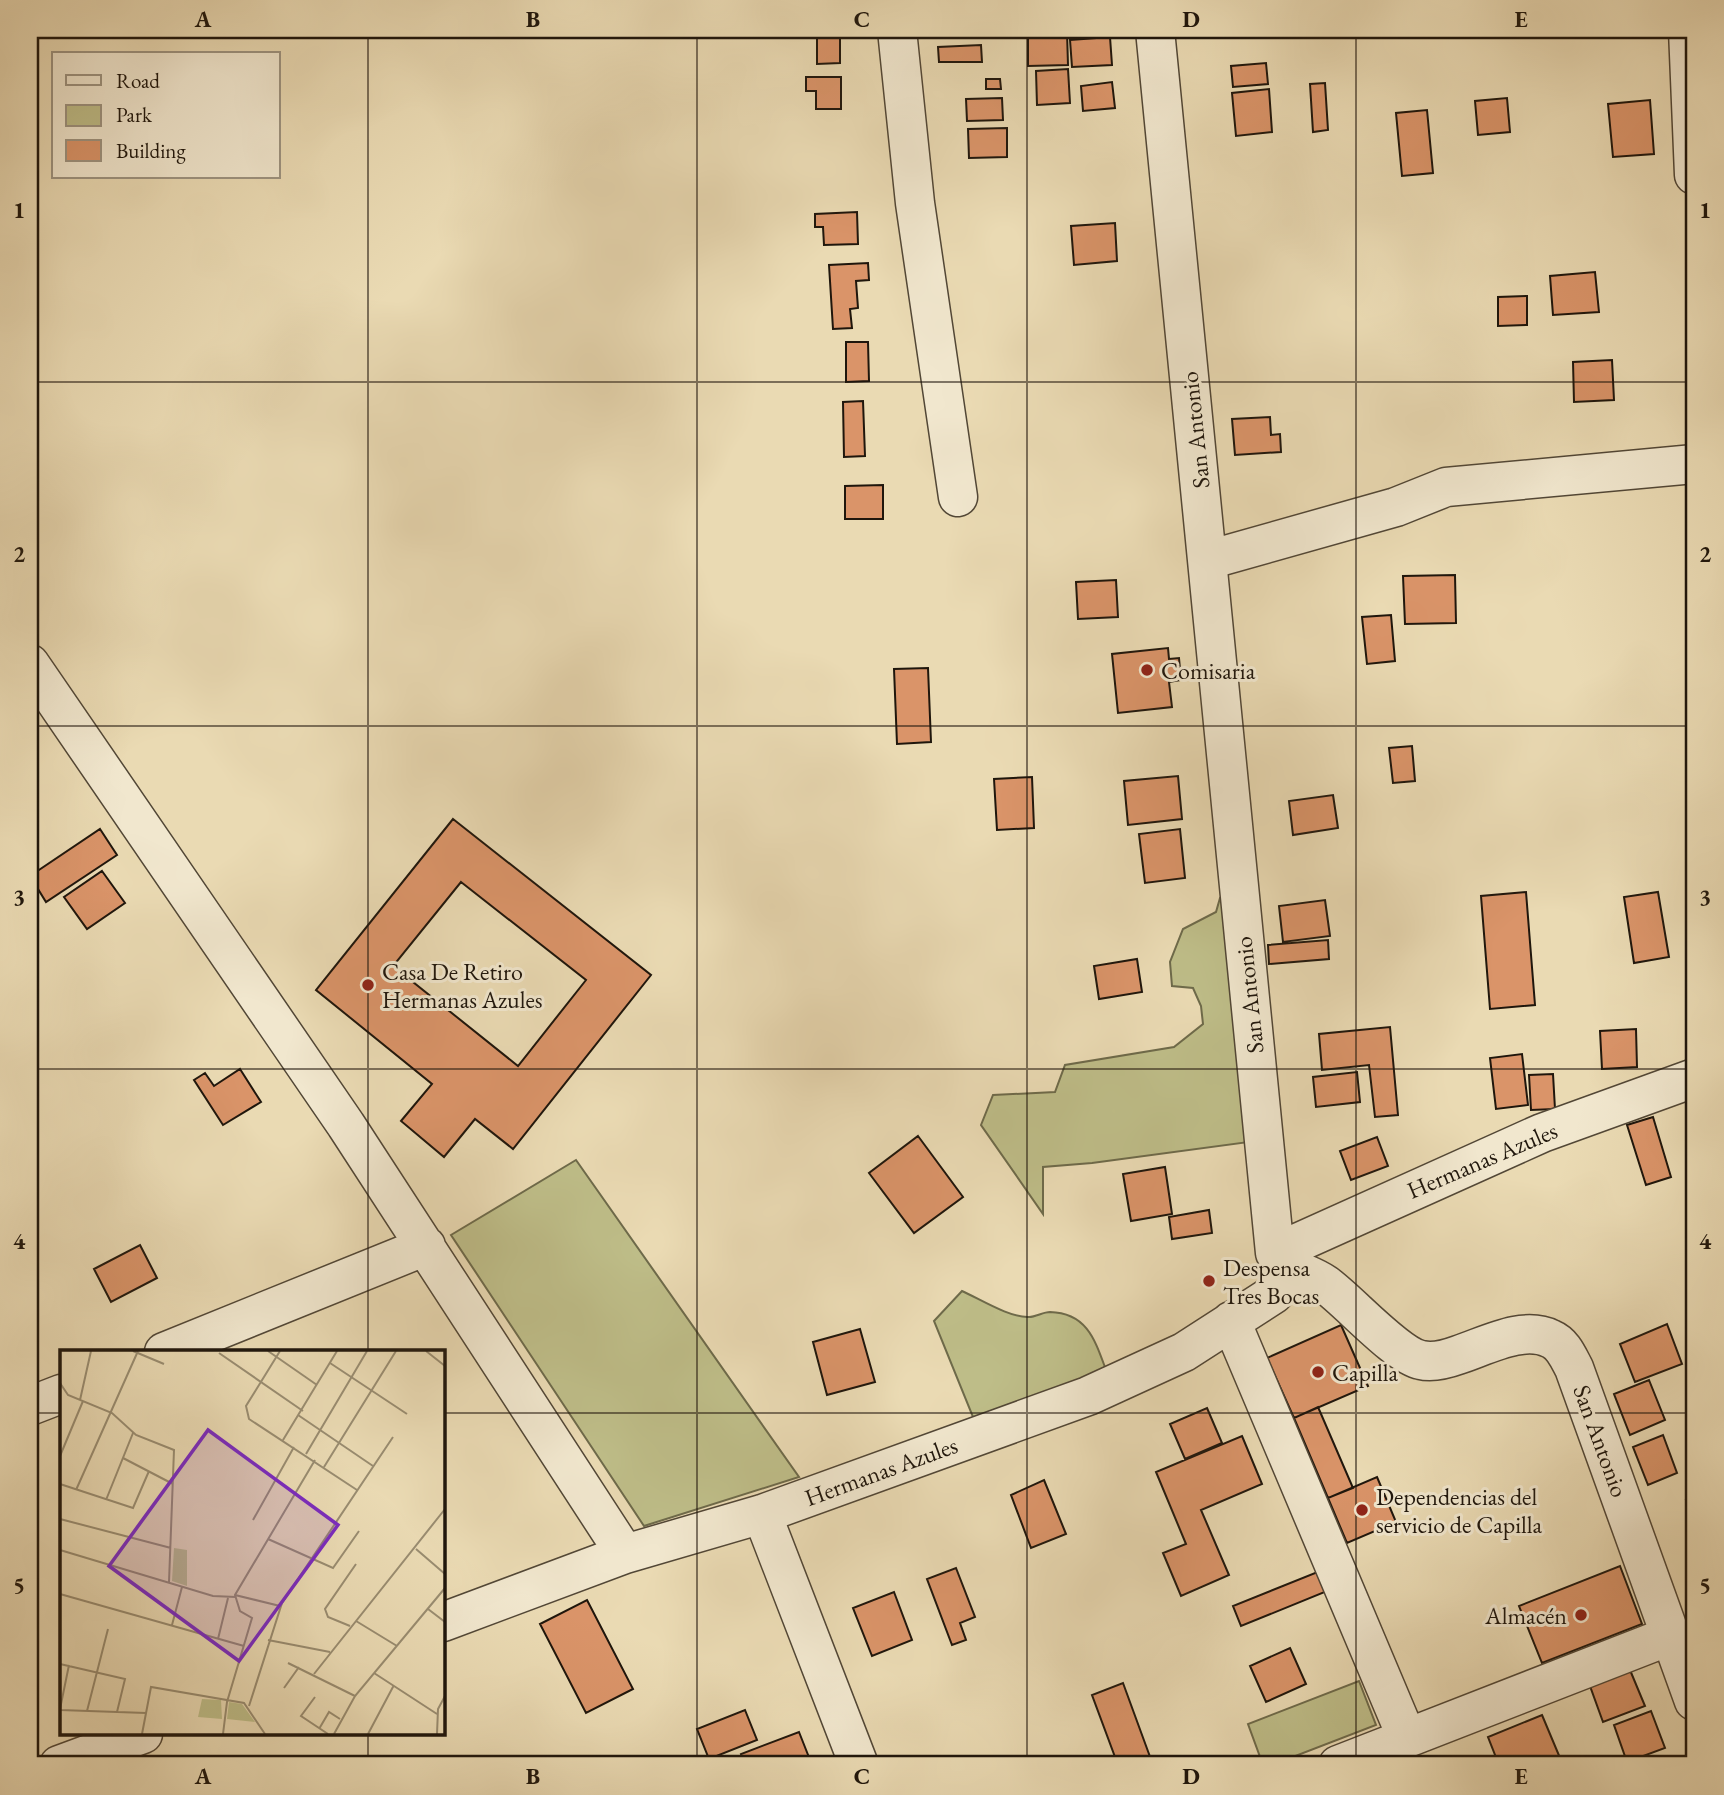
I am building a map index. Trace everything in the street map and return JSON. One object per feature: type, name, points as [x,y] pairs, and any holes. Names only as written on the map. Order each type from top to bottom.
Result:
[{"type":"street","points":[[897,30],[915,203],[958,497]]},
{"type":"street","name":"San Antonio","points":[[1155,30],[1208,560],[1285,1261],[1324,1283],[1404,1352],[1421,1360],[1443,1360],[1512,1337],[1534,1334],[1553,1339],[1564,1350],[1574,1368],[1694,1701]]},
{"type":"street","points":[[1688,30],[1694,175]]},
{"type":"street","points":[[1208,560],[1396,508],[1446,487],[1694,464]]},
{"type":"street","points":[[33,674],[323,1091],[625,1554]]},
{"type":"street","name":"Hermanas Azules","points":[[444,1622],[625,1554],[762,1514],[1088,1396],[1184,1352],[1273,1294],[1285,1261],[1542,1132],[1694,1079]]},
{"type":"street","points":[[169,1350],[426,1246]]},
{"type":"street","points":[[1231,1321],[1406,1738]]},
{"type":"street","points":[[30,1406],[60,1394]]},
{"type":"street","points":[[762,1514],[859,1765]]},
{"type":"street","points":[[1338,1765],[1672,1634]]},
{"type":"street","points":[[59,1765],[138,1736]]},
{"type":"green space","points":[[1227,890],[1249,1142],[1043,1167],[1043,1214],[981,1125],[993,1095],[1055,1092],[1065,1065],[1174,1047],[1203,1024],[1201,1006],[1193,988],[1172,986],[1170,962],[1183,929],[1216,912],[1220,898]]},
{"type":"green space","points":[[576,1160],[799,1477],[644,1526],[451,1235]]},
{"type":"green space","points":[[962,1291],[1021,1316],[1032,1317],[1050,1312],[1073,1317],[1088,1330],[1106,1370],[975,1422],[934,1321]]},
{"type":"green space","points":[[1359,1681],[1376,1725],[1272,1765],[1263,1765],[1248,1724]]},
{"type":"building","points":[[1067,32],[1068,65],[1028,66],[1028,34]]},
{"type":"building","points":[[817,37],[840,37],[840,63],[817,64]]},
{"type":"building","points":[[1110,37],[1112,65],[1072,67],[1070,40]]},
{"type":"building","points":[[981,45],[982,62],[939,62],[938,47]]},
{"type":"building","points":[[1266,63],[1268,84],[1233,87],[1231,66]]},
{"type":"building","points":[[1068,69],[1070,103],[1037,105],[1036,71]]},
{"type":"building","points":[[806,77],[841,77],[841,109],[816,109],[816,91],[806,91]]},
{"type":"building","points":[[986,79],[1000,79],[1001,89],[986,89]]},
{"type":"building","points":[[1112,82],[1115,108],[1083,111],[1081,86]]},
{"type":"building","points":[[1325,83],[1328,130],[1313,132],[1310,84]]},
{"type":"building","points":[[1269,89],[1272,132],[1236,136],[1232,93]]},
{"type":"building","points":[[1002,98],[1003,120],[967,121],[966,99]]},
{"type":"building","points":[[1507,98],[1510,132],[1478,135],[1475,101]]},
{"type":"building","points":[[1650,100],[1654,154],[1613,157],[1608,104]]},
{"type":"building","points":[[1427,110],[1433,173],[1402,176],[1396,113]]},
{"type":"building","points":[[1007,128],[1007,157],[969,158],[968,129]]},
{"type":"building","points":[[857,212],[858,244],[824,245],[823,227],[815,227],[815,214]]},
{"type":"building","points":[[1115,223],[1117,261],[1074,265],[1071,226]]},
{"type":"building","points":[[868,263],[869,280],[856,281],[858,308],[850,309],[852,328],[833,329],[829,265]]},
{"type":"building","points":[[1595,272],[1599,312],[1553,315],[1550,276]]},
{"type":"building","points":[[1527,296],[1527,325],[1498,326],[1498,297]]},
{"type":"building","points":[[846,342],[868,342],[869,381],[846,382]]},
{"type":"building","points":[[1612,360],[1614,400],[1574,402],[1573,362]]},
{"type":"building","points":[[863,401],[865,456],[844,457],[843,402]]},
{"type":"building","points":[[1270,417],[1271,435],[1280,434],[1281,452],[1235,455],[1232,419]]},
{"type":"building","points":[[883,485],[883,519],[845,519],[845,486]]},
{"type":"building","points":[[1455,575],[1456,623],[1405,624],[1403,576]]},
{"type":"building","points":[[1116,580],[1118,617],[1078,619],[1076,582]]},
{"type":"building","points":[[1391,615],[1395,661],[1367,664],[1362,617]]},
{"type":"building","name":"Comisaria","points":[[1168,648],[1169,659],[1179,658],[1181,680],[1169,682],[1172,707],[1118,713],[1112,654]]},
{"type":"building","points":[[928,668],[931,742],[897,744],[894,669]]},
{"type":"building","points":[[1412,746],[1415,781],[1393,783],[1389,748]]},
{"type":"building","points":[[1178,776],[1182,819],[1128,825],[1124,781]]},
{"type":"building","points":[[1032,777],[1034,828],[997,830],[994,779]]},
{"type":"building","points":[[1333,795],[1338,828],[1293,835],[1289,801]]},
{"type":"building","name":"Casa De Retiro Hermanas Azules","points":[[453,819],[651,975],[513,1149],[475,1119],[444,1157],[401,1121],[432,1084],[316,990]],"holes":[[[461,882],[586,980],[518,1066],[393,966]]]},
{"type":"building","points":[[100,829],[117,855],[46,902],[30,876]]},
{"type":"building","points":[[1180,829],[1185,878],[1145,883],[1139,834]]},
{"type":"building","points":[[102,871],[125,903],[87,929],[64,897]]},
{"type":"building","points":[[1526,892],[1535,1005],[1490,1009],[1481,896]]},
{"type":"building","points":[[1658,892],[1669,957],[1634,963],[1624,897]]},
{"type":"building","points":[[1325,900],[1330,936],[1283,942],[1279,906]]},
{"type":"building","points":[[1328,940],[1329,959],[1269,964],[1268,945]]},
{"type":"building","points":[[1137,959],[1142,992],[1099,999],[1094,966]]},
{"type":"building","points":[[1390,1027],[1398,1115],[1375,1117],[1369,1065],[1322,1070],[1319,1034]]},
{"type":"building","points":[[1636,1029],[1637,1067],[1602,1069],[1600,1031]]},
{"type":"building","points":[[1522,1054],[1528,1105],[1496,1109],[1490,1058]]},
{"type":"building","points":[[240,1069],[261,1102],[223,1125],[194,1080],[205,1073],[214,1086]]},
{"type":"building","points":[[1357,1072],[1360,1102],[1316,1107],[1313,1077]]},
{"type":"building","points":[[1553,1074],[1555,1109],[1531,1110],[1529,1075]]},
{"type":"building","points":[[1653,1117],[1671,1177],[1646,1185],[1627,1125]]},
{"type":"building","points":[[918,1136],[963,1197],[914,1233],[869,1173]]},
{"type":"building","points":[[1377,1137],[1388,1166],[1351,1180],[1340,1151]]},
{"type":"building","points":[[1165,1167],[1172,1214],[1131,1221],[1123,1174]]},
{"type":"building","points":[[1209,1210],[1212,1233],[1172,1239],[1169,1217]]},
{"type":"building","points":[[140,1245],[157,1278],[111,1302],[94,1269]]},
{"type":"building","points":[[1667,1324],[1682,1364],[1635,1382],[1620,1344]]},
{"type":"building","name":"Capilla","points":[[1341,1325],[1368,1386],[1294,1418],[1267,1358]]},
{"type":"building","points":[[860,1329],[875,1382],[827,1395],[813,1342]]},
{"type":"building","points":[[1649,1380],[1665,1420],[1630,1435],[1614,1394]]},
{"type":"building","name":"Dependencias del servicio de Capilla","points":[[1318,1407],[1353,1488],[1328,1498],[1294,1418]]},
{"type":"building","points":[[1207,1408],[1222,1443],[1185,1459],[1170,1424]]},
{"type":"building","points":[[1663,1435],[1677,1473],[1648,1485],[1633,1447]]},
{"type":"building","points":[[1242,1436],[1262,1484],[1201,1510],[1229,1575],[1181,1596],[1163,1553],[1186,1544],[1156,1472]]},
{"type":"building","name":"Dependencias del servicio de Capilla","points":[[1377,1477],[1396,1522],[1347,1543],[1328,1498]]},
{"type":"building","points":[[1044,1480],[1066,1534],[1031,1548],[1011,1495]]},
{"type":"building","points":[[1694,1497],[1694,1521],[1686,1500]]},
{"type":"building","name":"Almacén","points":[[1620,1566],[1642,1624],[1542,1663],[1519,1606]]},
{"type":"building","points":[[1330,1567],[1337,1587],[1241,1626],[1233,1606]]},
{"type":"building","points":[[956,1568],[975,1617],[960,1623],[966,1640],[952,1645],[927,1579]]},
{"type":"building","points":[[894,1592],[912,1640],[872,1656],[853,1608]]},
{"type":"building","points":[[587,1600],[633,1689],[586,1713],[540,1624]]},
{"type":"building","points":[[1290,1648],[1306,1684],[1266,1702],[1250,1666]]},
{"type":"building","points":[[1630,1670],[1645,1706],[1603,1722],[1590,1686]]},
{"type":"building","points":[[1123,1683],[1153,1765],[1118,1765],[1092,1695]]},
{"type":"building","points":[[745,1710],[757,1740],[709,1759],[697,1729]]},
{"type":"building","points":[[1651,1711],[1665,1748],[1627,1762],[1614,1725]]},
{"type":"building","points":[[1542,1715],[1563,1765],[1499,1765],[1488,1737]]},
{"type":"building","points":[[799,1732],[812,1765],[745,1765],[741,1754]]},
{"type":"place","name":"Comisaria","points":[[1147,670]]},
{"type":"place","name":"Casa De Retiro Hermanas Azules","points":[[368,985]]},
{"type":"place","name":"Despensa Tres Bocas","points":[[1209,1281]]},
{"type":"place","name":"Capilla","points":[[1318,1372]]},
{"type":"place","name":"Dependencias del servicio de Capilla","points":[[1362,1510]]},
{"type":"place","name":"Almacén","points":[[1581,1615]]}]
